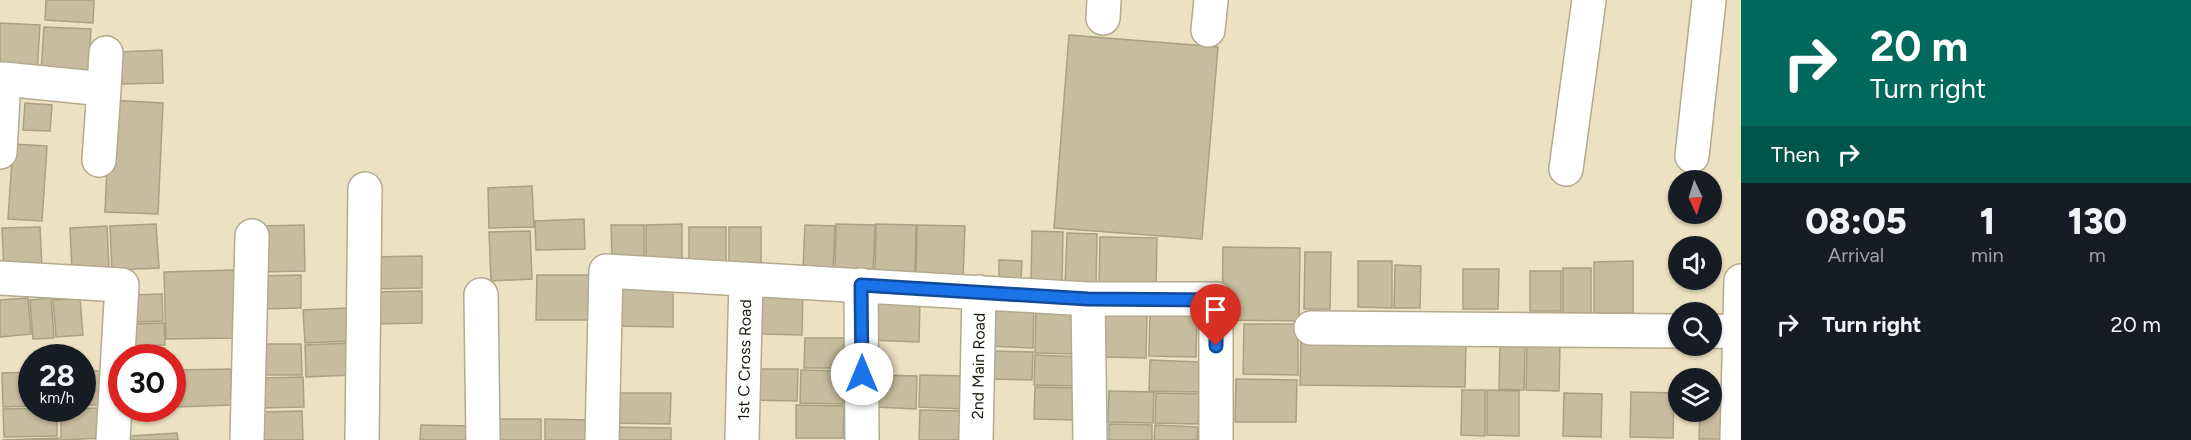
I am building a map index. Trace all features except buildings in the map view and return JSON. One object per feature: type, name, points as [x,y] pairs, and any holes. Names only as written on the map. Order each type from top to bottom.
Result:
[{"type":"street","points":[[1566,169],[1589,0]]},
{"type":"street","points":[[1692,156],[1709,0]]},
{"type":"street","points":[[99,160],[106,53]]},
{"type":"street","points":[[0,152],[2,79],[104,89]]},
{"type":"street","points":[[362,440],[365,189]]},
{"type":"street","points":[[247,440],[252,236]]},
{"type":"street","points":[[602,440],[606,271],[1088,299],[1216,300],[1216,440]]},
{"type":"street","points":[[0,278],[122,285],[113,440]]},
{"type":"street","name":"1st C Cross Road","points":[[742,440],[746,279]]},
{"type":"street","points":[[1737,440],[1725,332],[1741,281]]},
{"type":"street","points":[[861,285],[862,440]]},
{"type":"street","name":"2nd Main Road","points":[[976,440],[980,292]]},
{"type":"street","points":[[480,295],[483,440]]},
{"type":"street","points":[[1088,299],[1090,440]]},
{"type":"street","points":[[1311,328],[1668,331]]},
{"type":"route","points":[[862,374],[861,285],[1088,299],[1216,300],[1216,346]]}]
